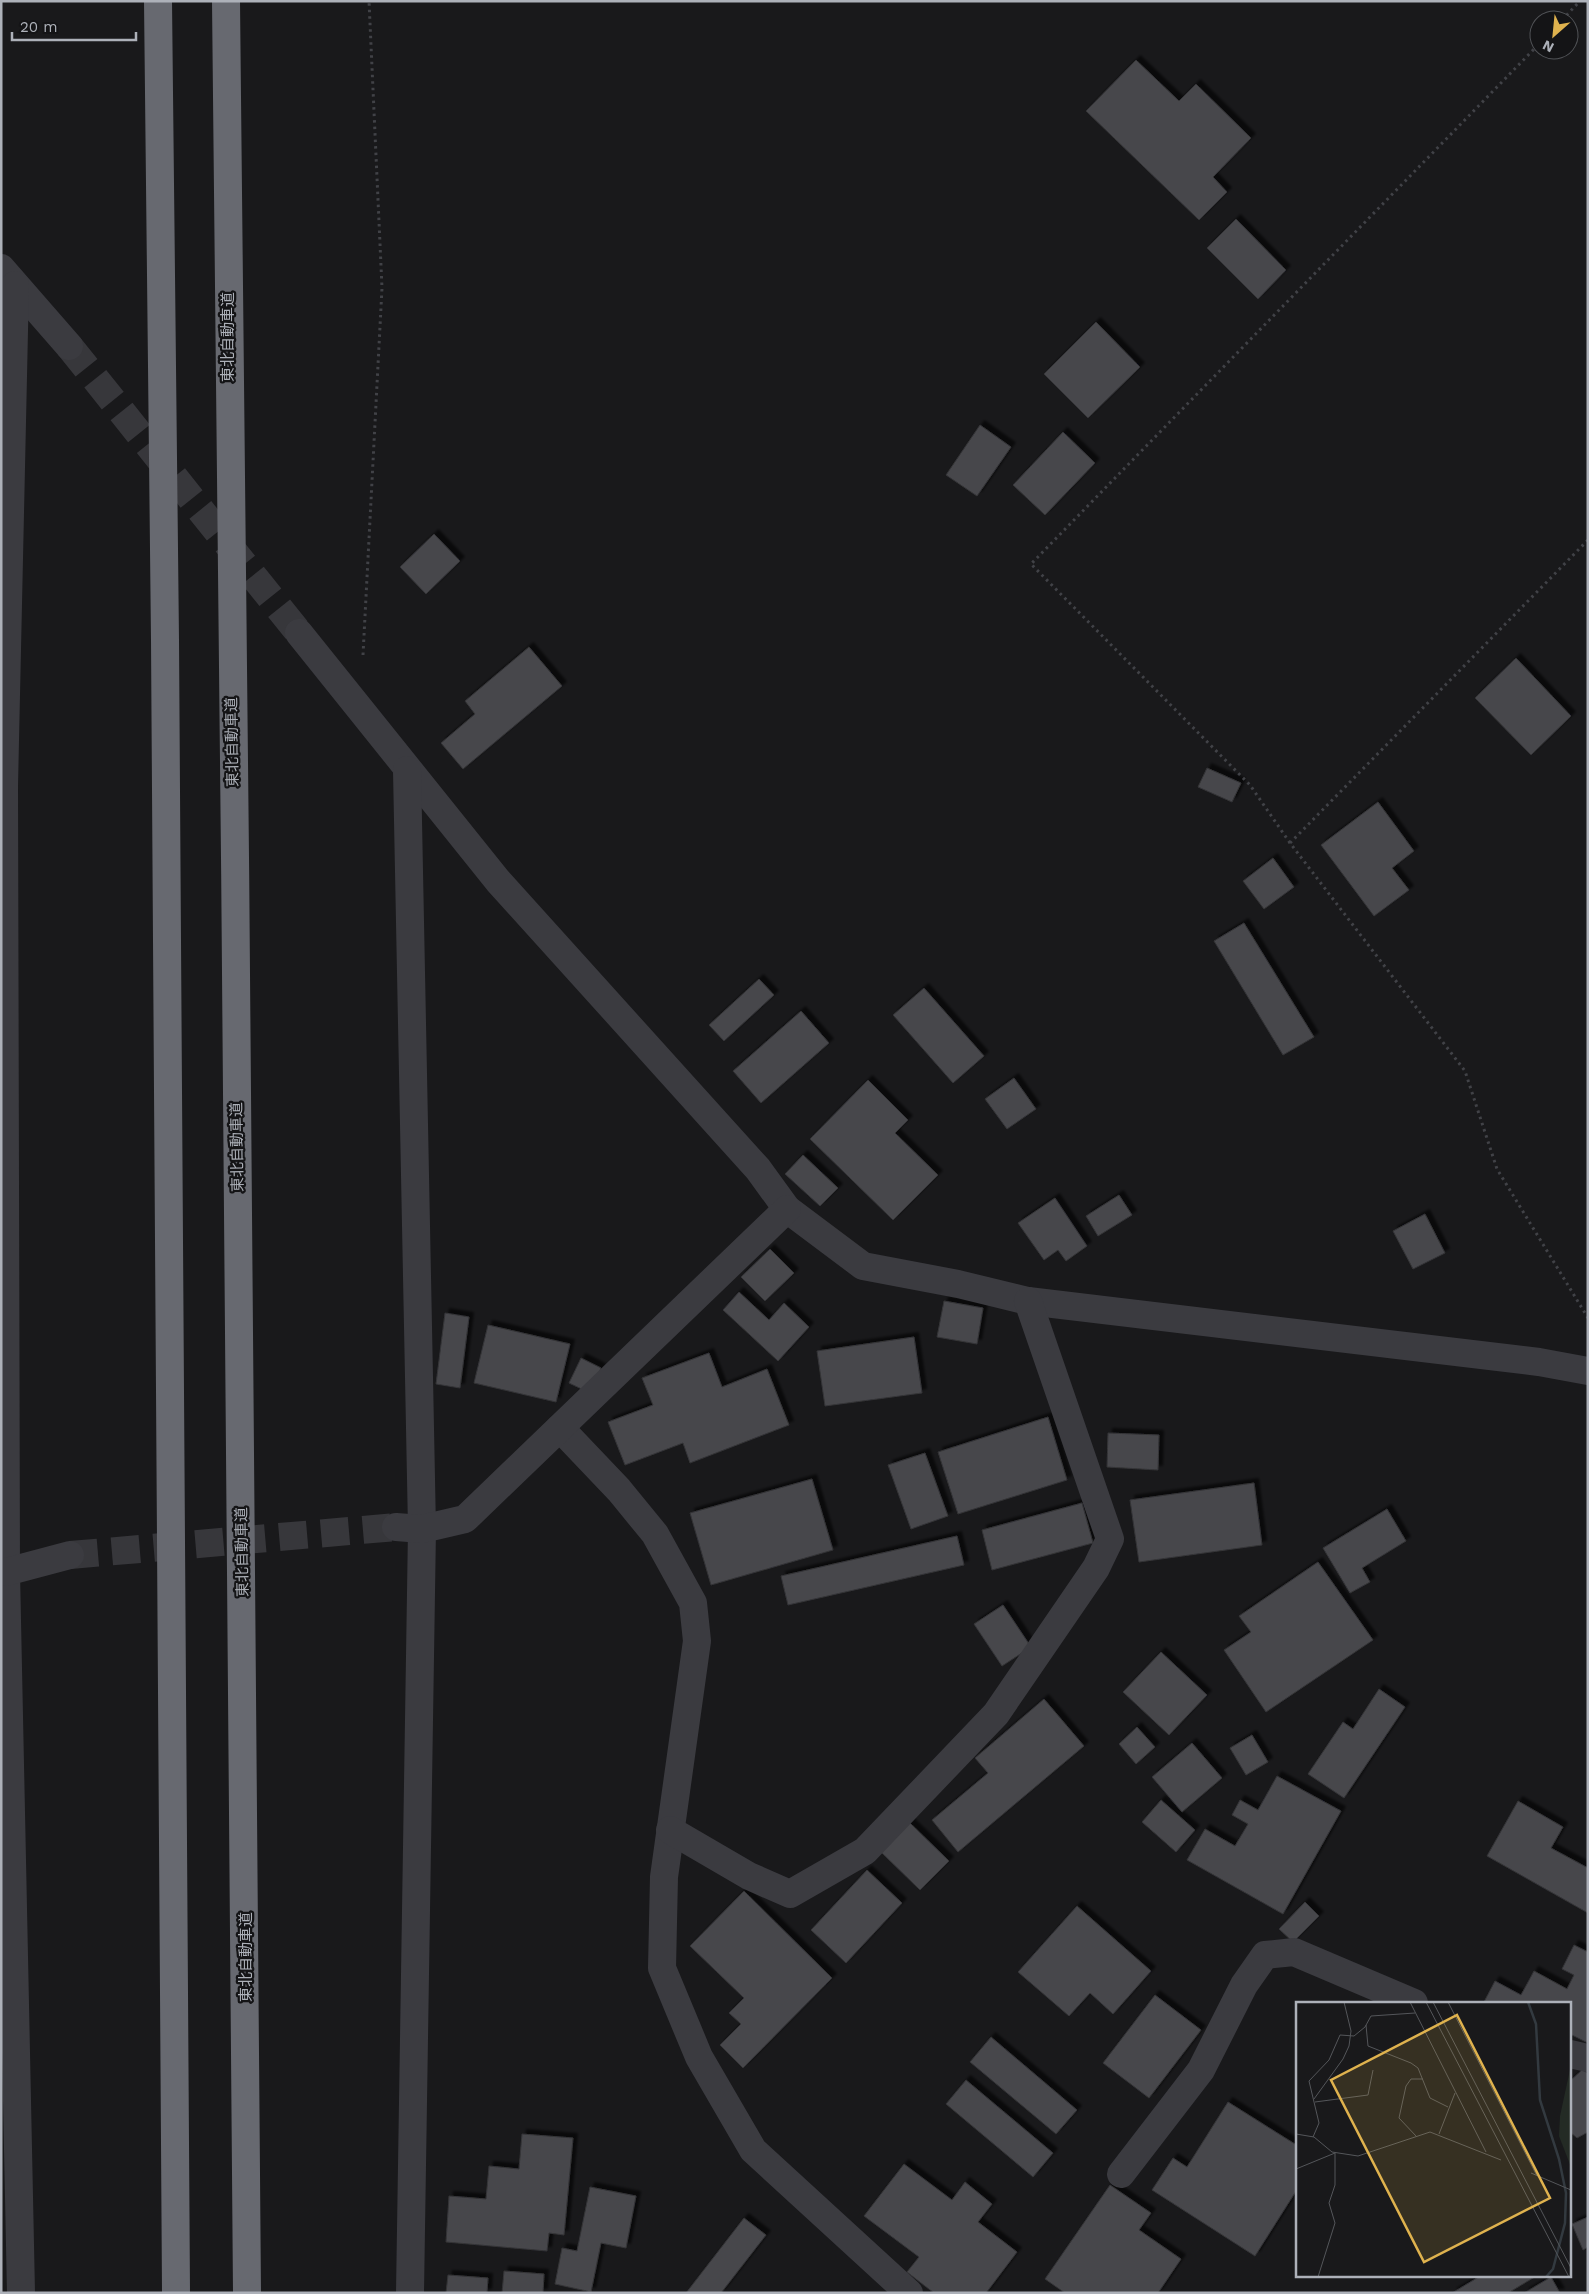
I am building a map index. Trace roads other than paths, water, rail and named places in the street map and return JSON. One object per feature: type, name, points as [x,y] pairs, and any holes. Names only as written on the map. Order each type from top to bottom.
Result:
[{"type":"highway","points":[[158,1],[165,640],[176,2293]]},
{"type":"highway","name":"東北自動車道","points":[[226,1],[231,675],[246,1934],[247,2293]]},
{"type":"street","points":[[8,276],[69,346]]},
{"type":"street","points":[[8,276],[4,786],[6,1572],[21,2293]]},
{"type":"street","points":[[299,633],[407,770],[498,881],[758,1169],[787,1209],[863,1266],[958,1284],[1028,1301],[1529,1360],[1588,1371]]},
{"type":"street","points":[[407,770],[410,2293]]},
{"type":"street","points":[[409,1528],[465,1519],[787,1209]]},
{"type":"street","points":[[670,1830],[749,1876],[790,1894],[865,1851],[996,1714],[1096,1568],[1110,1539],[1028,1301]]},
{"type":"street","points":[[560,1428],[619,1490],[655,1534],[693,1603],[697,1641],[664,1877],[662,1968],[698,2056],[753,2150],[909,2293]]},
{"type":"street","points":[[6,1572],[70,1555]]},
{"type":"street","points":[[1121,2174],[1200,2070],[1244,1985],[1265,1956],[1294,1952],[1412,2002]]},
{"type":"street","points":[[1572,2054],[1588,2058]]},
{"type":"tunnel","points":[[69,346],[299,633]]},
{"type":"tunnel","points":[[70,1555],[396,1527]]}]
